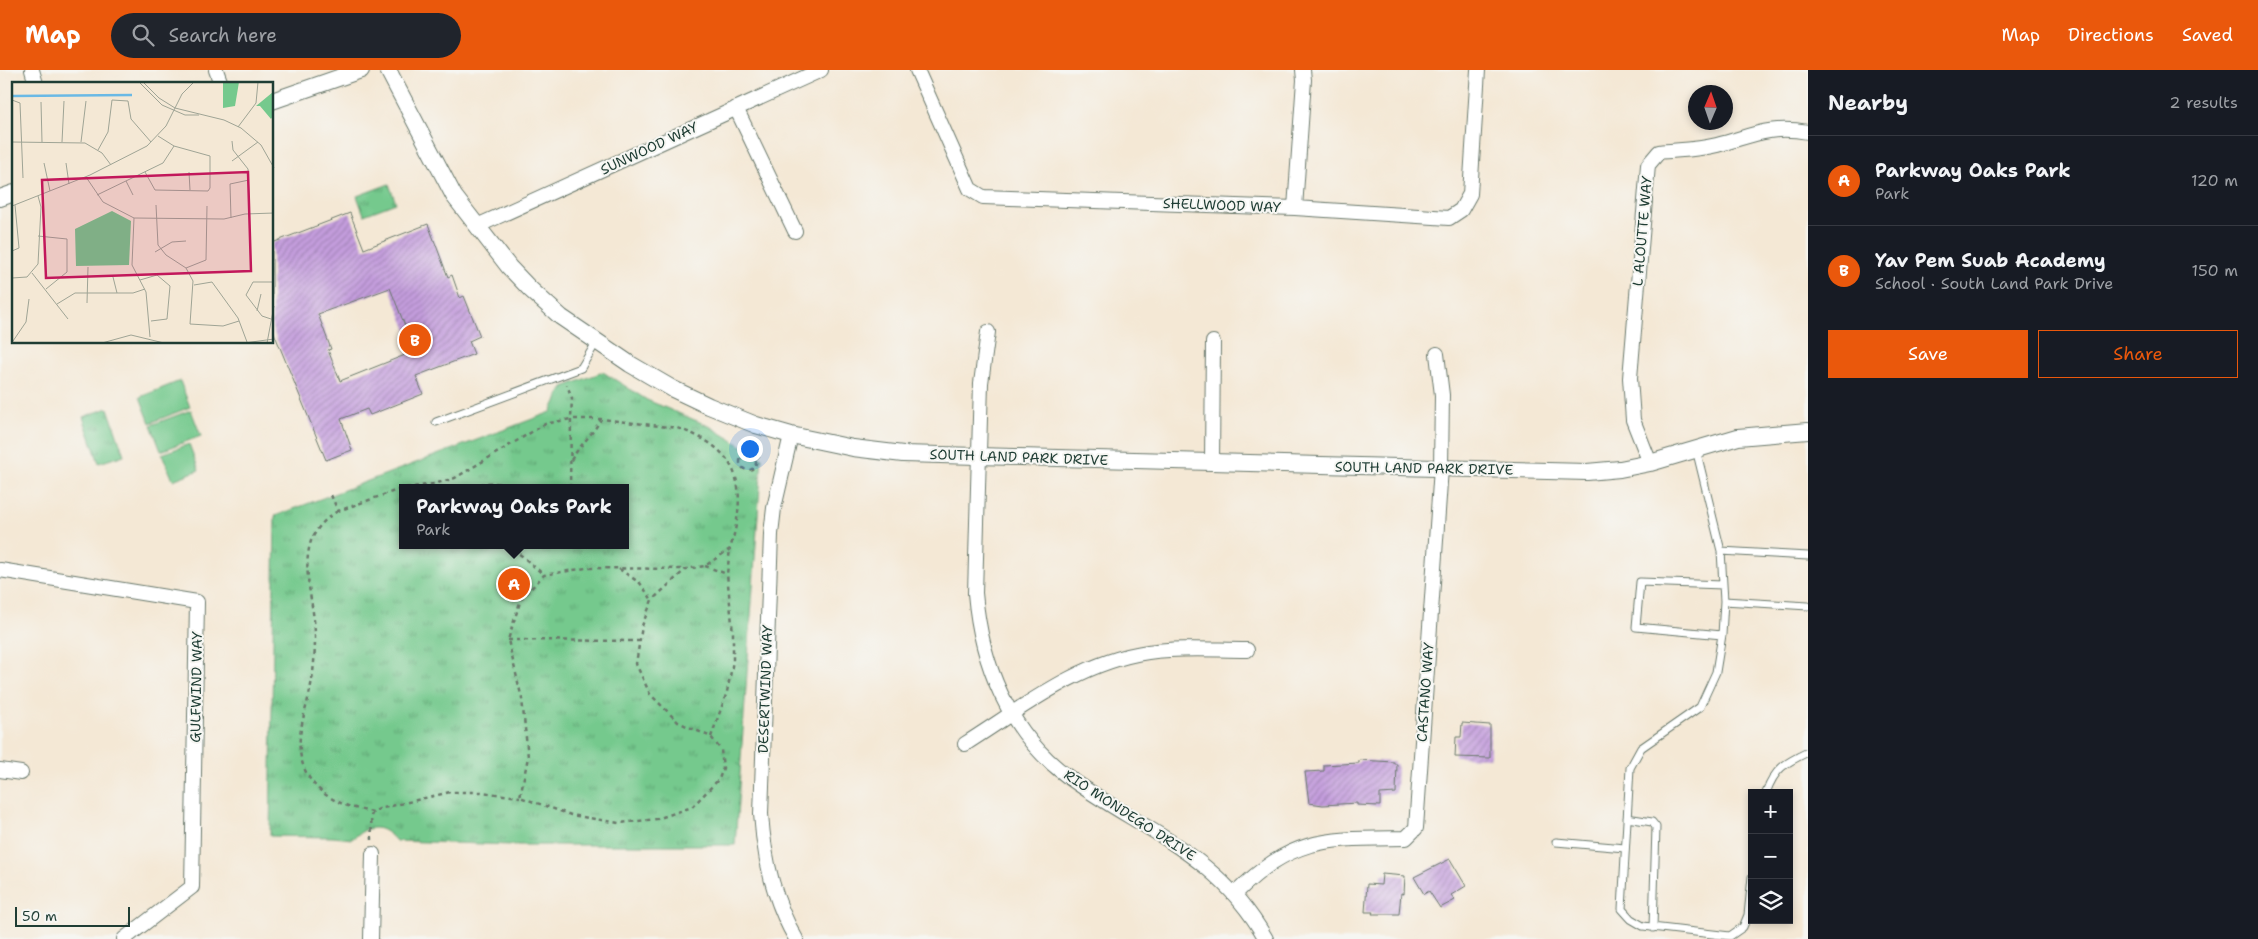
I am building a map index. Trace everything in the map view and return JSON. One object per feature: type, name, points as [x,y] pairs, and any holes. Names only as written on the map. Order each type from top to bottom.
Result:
[{"type":"street","points":[[216,70],[220,82]]},
{"type":"street","points":[[274,101],[361,70]]},
{"type":"street","name":"SOUTH LAND PARK DRIVE","points":[[388,70],[454,196],[530,289],[561,317],[630,364],[687,396],[756,425],[791,435],[853,448],[903,454],[1587,472],[1620,469],[1650,463],[1738,437],[1808,431]]},
{"type":"street","name":"SUNWOOD WAY","points":[[477,226],[821,70]]},
{"type":"street","name":"SHELLWOOD WAY","points":[[918,70],[970,189],[983,197],[1296,208],[1448,218],[1461,210],[1470,194],[1478,70]]},
{"type":"street","points":[[1296,208],[1304,80],[1303,70]]},
{"type":"street","points":[[736,108],[795,231]]},
{"type":"street","name":"L ALOUTTE WAY","points":[[1650,463],[1633,420],[1630,378],[1648,165],[1659,152],[1716,145],[1754,132],[1791,129],[1808,132]]},
{"type":"street","points":[[0,198],[12,194]]},
{"type":"street","name":"RIO MONDEGO DRIVE","points":[[988,332],[981,383],[975,592],[977,622],[983,650],[993,678],[1024,733],[1044,755],[1065,774],[1190,854],[1211,870],[1235,894],[1266,939]]},
{"type":"street","points":[[1212,462],[1213,342]]},
{"type":"street","name":"CASTANO WAY","points":[[1235,894],[1263,868],[1280,857],[1302,847],[1326,840],[1349,838],[1406,838],[1416,828],[1441,468],[1442,395],[1437,354]]},
{"type":"street","name":"DESERTWIND WAY","points":[[791,435],[774,508],[771,534],[761,814],[763,845],[769,876],[779,905],[796,939]]},
{"type":"street","name":"GULFWIND WAY","points":[[0,570],[197,602],[192,887],[124,939]]},
{"type":"street","points":[[965,744],[1065,680],[1092,667],[1146,652],[1176,649],[1247,650]]},
{"type":"street","points":[[0,770],[20,773]]},
{"type":"street","points":[[371,939],[373,854]]},
{"type":"lane","points":[[436,422],[581,368],[597,341]]},
{"type":"lane","points":[[1696,448],[1721,552],[1724,601],[1722,635],[1716,672],[1700,707],[1641,748],[1630,768],[1622,909],[1643,926],[1730,936],[1743,926],[1748,916],[1752,879]]},
{"type":"lane","points":[[1721,552],[1808,556]]},
{"type":"lane","points":[[1722,635],[1636,627],[1640,582],[1723,585]]},
{"type":"lane","points":[[1724,601],[1808,606]]},
{"type":"lane","points":[[1768,789],[1772,777],[1787,762],[1808,752]]},
{"type":"lane","points":[[1627,818],[1652,822],[1656,826],[1653,928]]},
{"type":"lane","points":[[1556,842],[1625,848]]},
{"type":"path","points":[[568,385],[572,398],[570,484]]},
{"type":"path","points":[[434,484],[454,478],[545,424],[571,419],[601,419],[666,426],[688,431],[716,447],[734,470],[740,488],[735,532],[730,549],[727,574],[733,633],[733,661],[727,692],[711,737]]},
{"type":"path","points":[[570,462],[577,449],[595,430],[601,419]]},
{"type":"path","points":[[749,454],[755,459],[756,464],[753,468],[745,470],[741,466],[740,461],[744,455],[749,454]]},
{"type":"path","points":[[755,459],[763,455]]},
{"type":"path","points":[[734,470],[741,466]]},
{"type":"path","points":[[481,484],[486,482],[501,484]]},
{"type":"path","points":[[399,490],[331,515],[320,526],[311,541],[308,560],[315,636],[311,685],[301,724],[300,754],[306,772],[323,793],[356,809],[373,812],[450,792],[481,792],[520,797],[571,815],[619,823],[657,819],[692,807],[719,779],[723,768],[721,750],[711,737],[678,722],[650,694],[636,664],[642,626],[652,600],[686,569]]},
{"type":"path","points":[[331,495],[338,511]]},
{"type":"path","points":[[512,549],[544,575]]},
{"type":"path","points":[[520,797],[528,757],[522,699],[508,640],[521,599],[544,575],[586,568],[686,569],[704,566],[730,549]]},
{"type":"path","points":[[704,566],[727,574]]},
{"type":"path","points":[[617,568],[640,583],[652,600]]},
{"type":"path","points":[[508,640],[639,641]]},
{"type":"path","points":[[371,832],[371,816],[373,812]]},
{"type":"green space","points":[[389,184],[396,203],[364,215],[357,196]]},
{"type":"green space","points":[[603,372],[647,400],[709,426],[762,458],[735,845],[512,845],[396,841],[385,831],[374,828],[358,834],[352,839],[270,836],[275,516],[551,412],[563,387]]},
{"type":"green space","points":[[180,381],[190,407],[150,423],[140,397]]},
{"type":"green space","points":[[108,408],[124,455],[99,463],[83,417]]},
{"type":"green space","points":[[191,410],[201,436],[161,451],[151,425]]},
{"type":"green space","points":[[189,444],[199,470],[173,480],[162,454]]},
{"type":"building","points":[[350,213],[364,249],[428,224],[448,277],[452,275],[460,298],[464,296],[480,336],[469,341],[474,354],[416,376],[423,394],[370,415],[367,409],[341,419],[352,450],[326,460],[274,333],[274,242]],"holes":[[[390,288],[415,351],[340,381],[328,350],[331,349],[318,314]]]},
{"type":"building","points":[[1462,723],[1490,725],[1490,758],[1455,757],[1456,737],[1461,737]]},
{"type":"building","points":[[1359,760],[1394,762],[1394,764],[1397,764],[1396,793],[1380,794],[1380,806],[1357,805],[1357,803],[1323,805],[1309,803],[1305,772],[1324,771],[1324,765],[1359,763]]},
{"type":"building","points":[[1450,859],[1466,886],[1451,895],[1455,900],[1440,908],[1429,891],[1424,894],[1414,877]]},
{"type":"building","points":[[1382,874],[1405,876],[1404,894],[1401,893],[1399,914],[1372,914],[1373,912],[1365,912],[1367,884],[1381,885]]},
{"type":"place","name":"Yav Pem Suab Academy","points":[[415,340]]},
{"type":"place","name":"Parkway Oaks Park","points":[[514,584]]}]
